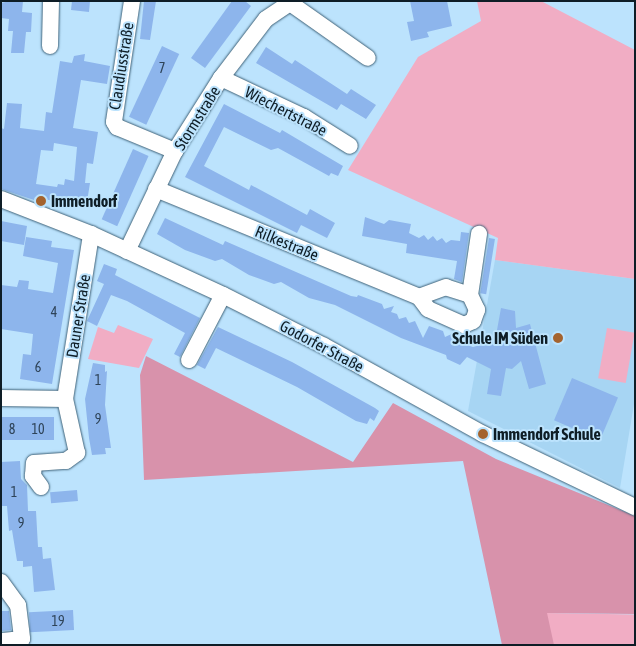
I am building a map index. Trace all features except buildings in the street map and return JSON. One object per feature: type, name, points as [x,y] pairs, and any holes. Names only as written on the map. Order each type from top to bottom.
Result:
[{"type":"street","points":[[50,46],[51,1]]},
{"type":"street","name":"Claudiusstraße","points":[[132,1],[114,122],[117,126],[175,151]]},
{"type":"street","name":"Stormstraße","points":[[127,250],[175,151],[222,78],[266,18],[290,3],[368,58]]},
{"type":"street","name":"Wiechertstraße","points":[[222,78],[304,117],[350,146]]},
{"type":"street","name":"Rilkestraße","points":[[156,189],[419,297],[428,309],[464,325],[473,321],[477,310],[470,296],[479,234]]},
{"type":"street","name":"Godorfer Straße","points":[[1,199],[91,234],[223,295],[324,346],[483,434],[635,507]]},
{"type":"street","name":"Dauner Straße","points":[[65,399],[91,234]]},
{"type":"street","points":[[419,297],[446,288],[470,296]]},
{"type":"street","points":[[189,360],[223,295]]},
{"type":"street","points":[[1,398],[65,399],[77,453],[66,461],[34,463],[33,476],[41,487]]},
{"type":"street","points":[[1,582],[18,605],[22,639],[4,641]]},
{"type":"shaded area","points":[[477,1],[541,1],[635,50],[635,279],[495,260],[498,238],[348,170],[418,57],[481,21]]},
{"type":"shaded area","name":"Schule IM Süden","points":[[495,260],[635,279],[635,398],[620,488],[468,411]]},
{"type":"shaded area","points":[[118,325],[153,339],[139,368],[88,359],[98,327],[114,333]]},
{"type":"shaded area","points":[[607,328],[635,333],[626,383],[598,378]]},
{"type":"shaded area","points":[[146,356],[353,462],[393,403],[496,459],[635,516],[635,614],[547,613],[554,645],[502,645],[463,461],[144,480],[140,375]]},
{"type":"shaded area","points":[[547,613],[635,615],[634,645],[546,645]]},
{"type":"place","name":"Immendorf","points":[[41,201]]},
{"type":"place","name":"Schule IM Süden","points":[[558,338]]},
{"type":"place","name":"Immendorf Schule","points":[[483,434]]}]
